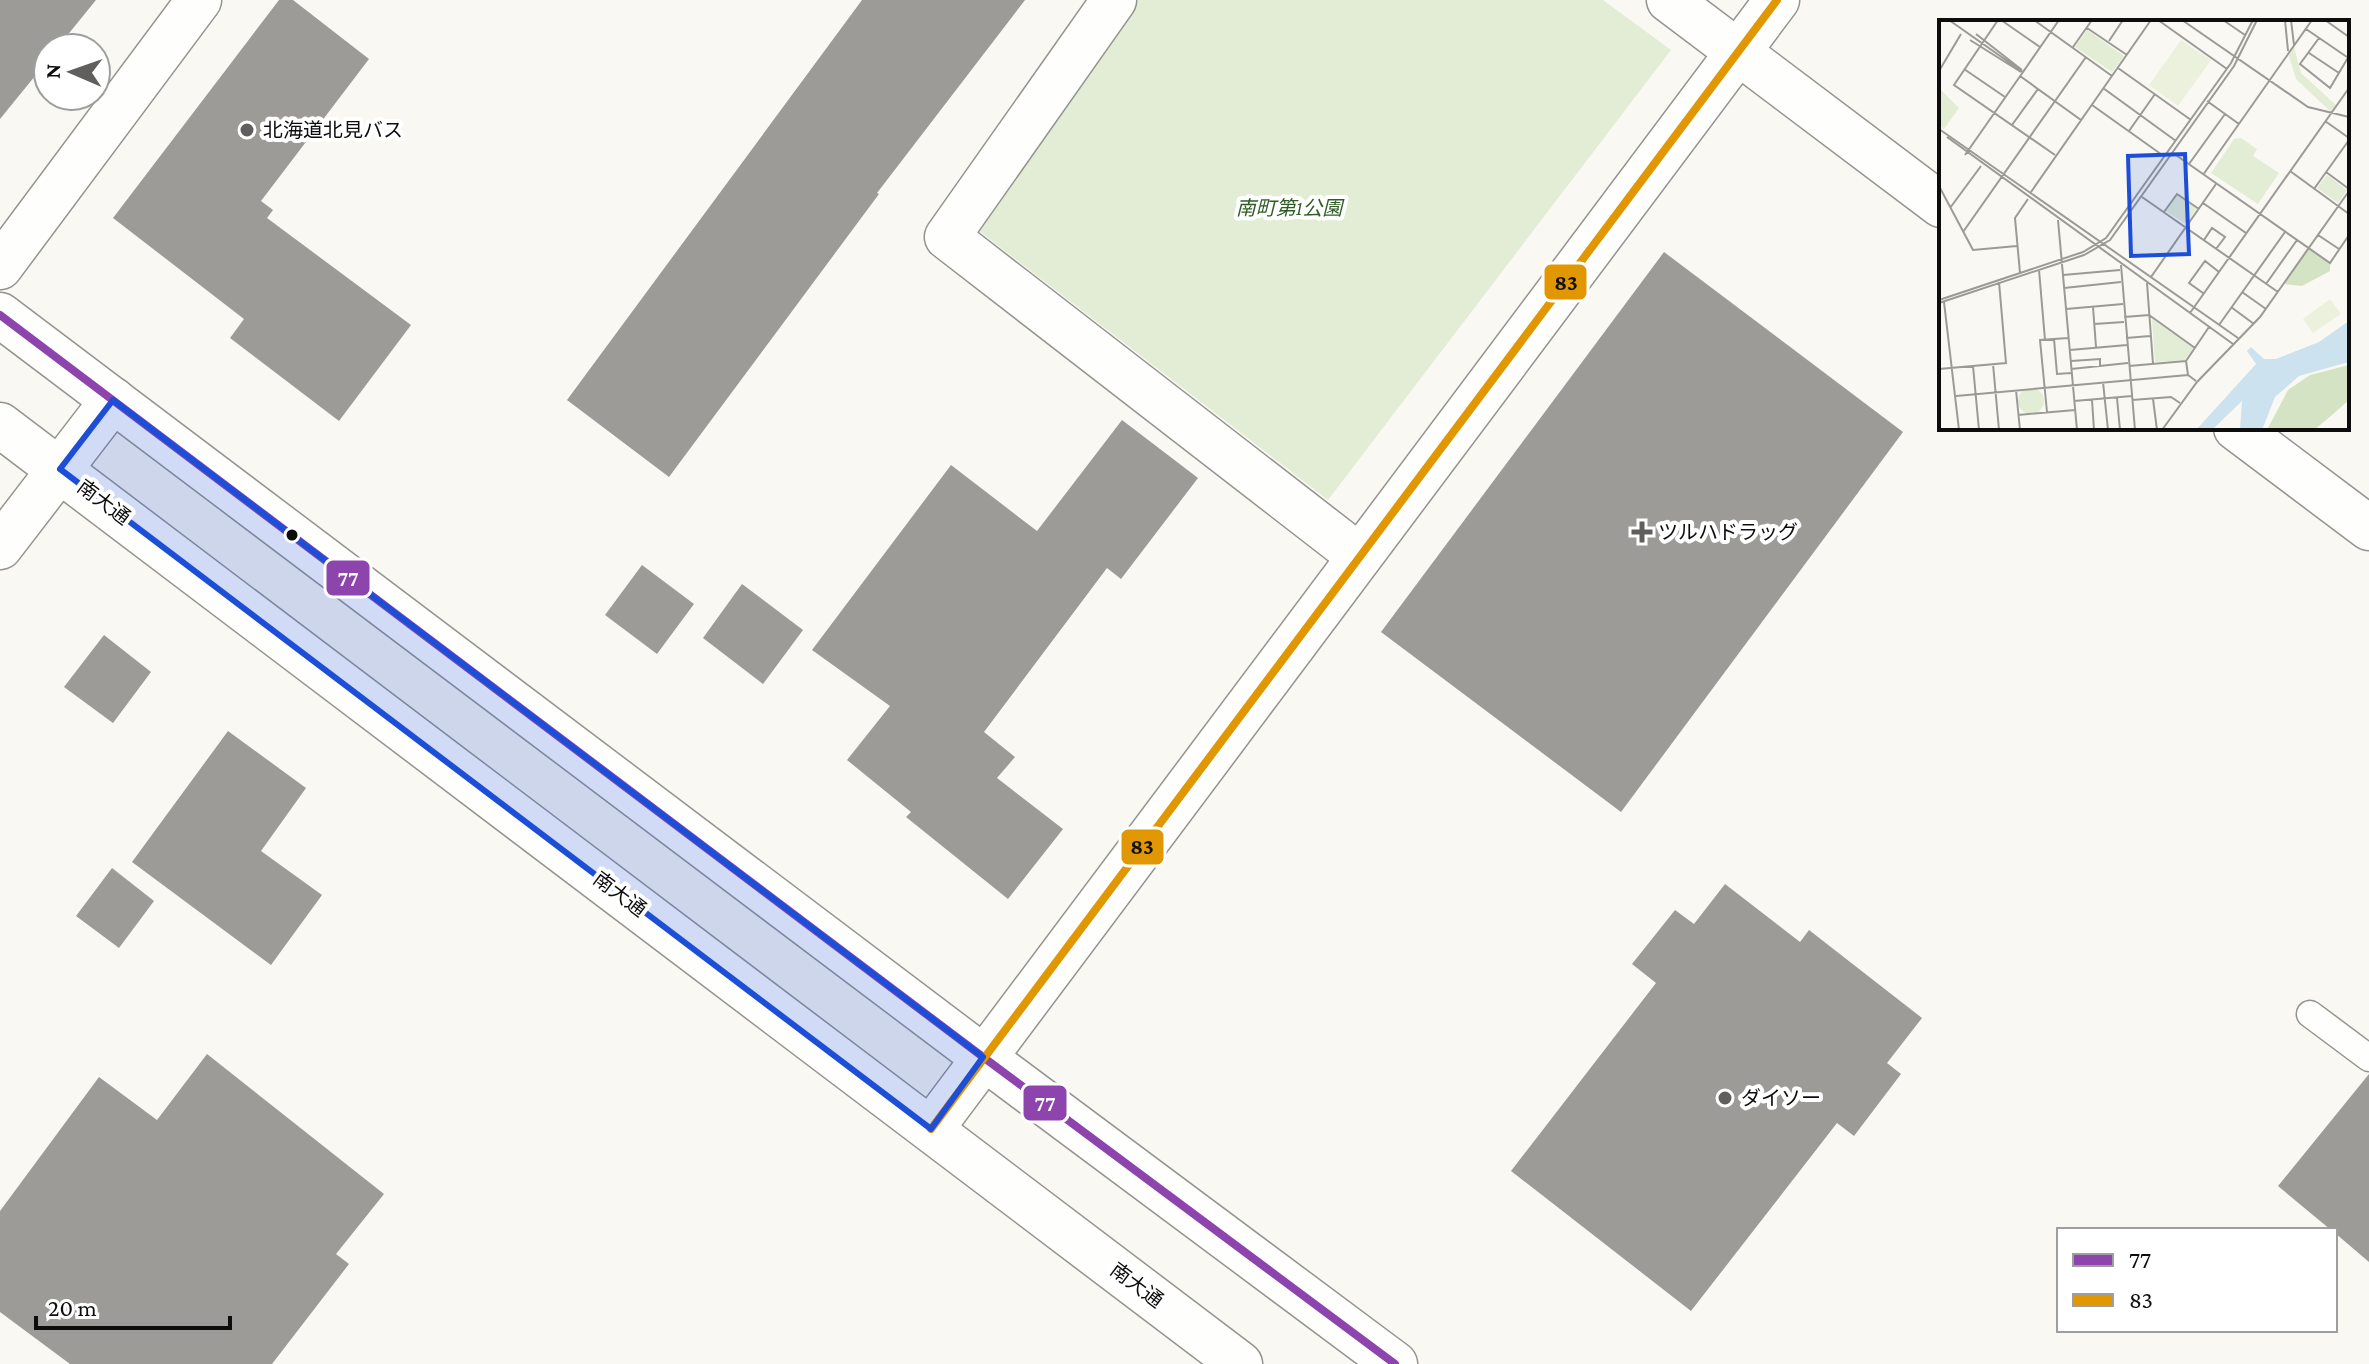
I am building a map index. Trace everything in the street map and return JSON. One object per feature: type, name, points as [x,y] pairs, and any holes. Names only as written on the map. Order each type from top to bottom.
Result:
[{"type":"street","points":[[0,267],[199,0]]},
{"type":"street","points":[[1114,0],[947,237],[1359,556]]},
{"type":"street","points":[[1669,0],[1939,203]]},
{"type":"street","points":[[931,1129],[1777,0]]},
{"type":"street","points":[[0,315],[1395,1364]]},
{"type":"street","points":[[0,547],[113,400]]},
{"type":"street","name":"南大通","points":[[0,425],[1240,1364]]},
{"type":"street","points":[[2239,430],[2369,528]]},
{"type":"lane","points":[[2310,1014],[2369,1058]]},
{"type":"highlighted area","points":[[113,400],[983,1057],[931,1129],[60,469]]},
{"type":"green space","name":"南町第1公園","points":[[1138,0],[1603,0],[1671,50],[1328,500],[974,227]]},
{"type":"building","points":[[0,0],[96,0],[70,32],[32,32],[32,80],[0,119]]},
{"type":"building","name":"北海道北見バス","points":[[279,0],[293,0],[369,59],[261,201],[273,210],[267,218],[411,325],[339,421],[230,338],[244,319],[113,218]]},
{"type":"building","points":[[862,0],[1025,0],[877,193],[669,477],[567,400]]},
{"type":"building","name":"ツルハドラッグ","points":[[1664,252],[1903,432],[1621,812],[1381,632]]},
{"type":"building","points":[[1122,420],[1198,478],[1121,579],[1107,568],[984,732],[1015,757],[997,778],[1063,829],[1008,899],[906,817],[911,812],[847,760],[890,706],[812,650],[951,465],[1037,531]]},
{"type":"building","points":[[642,565],[694,604],[657,654],[605,615]]},
{"type":"building","points":[[742,584],[803,630],[763,684],[703,638]]},
{"type":"building","points":[[104,635],[151,672],[113,723],[64,687]]},
{"type":"building","points":[[228,731],[306,788],[261,851],[322,895],[271,965],[132,862]]},
{"type":"building","points":[[112,868],[154,901],[119,948],[76,916]]},
{"type":"building","name":"ダイソー","points":[[1725,884],[1800,942],[1809,930],[1922,1018],[1887,1063],[1901,1074],[1854,1136],[1837,1123],[1691,1311],[1511,1171],[1656,983],[1632,964],[1675,910],[1694,924]]},
{"type":"building","points":[[207,1054],[384,1194],[336,1254],[349,1264],[272,1364],[70,1364],[0,1312],[0,1211],[99,1077],[157,1120]]},
{"type":"building","points":[[2369,1074],[2369,1262],[2337,1235],[2337,1228],[2329,1228],[2278,1186]]},
{"type":"transit line","name":"83","points":[[931,1129],[1777,0]]},
{"type":"transit line","name":"77","points":[[0,315],[1395,1364]]},
{"type":"place","name":"北海道北見バス","points":[[247,130]]},
{"type":"place","name":"ツルハドラッグ","points":[[1642,532]]},
{"type":"place","name":"ダイソー","points":[[1725,1098]]}]
